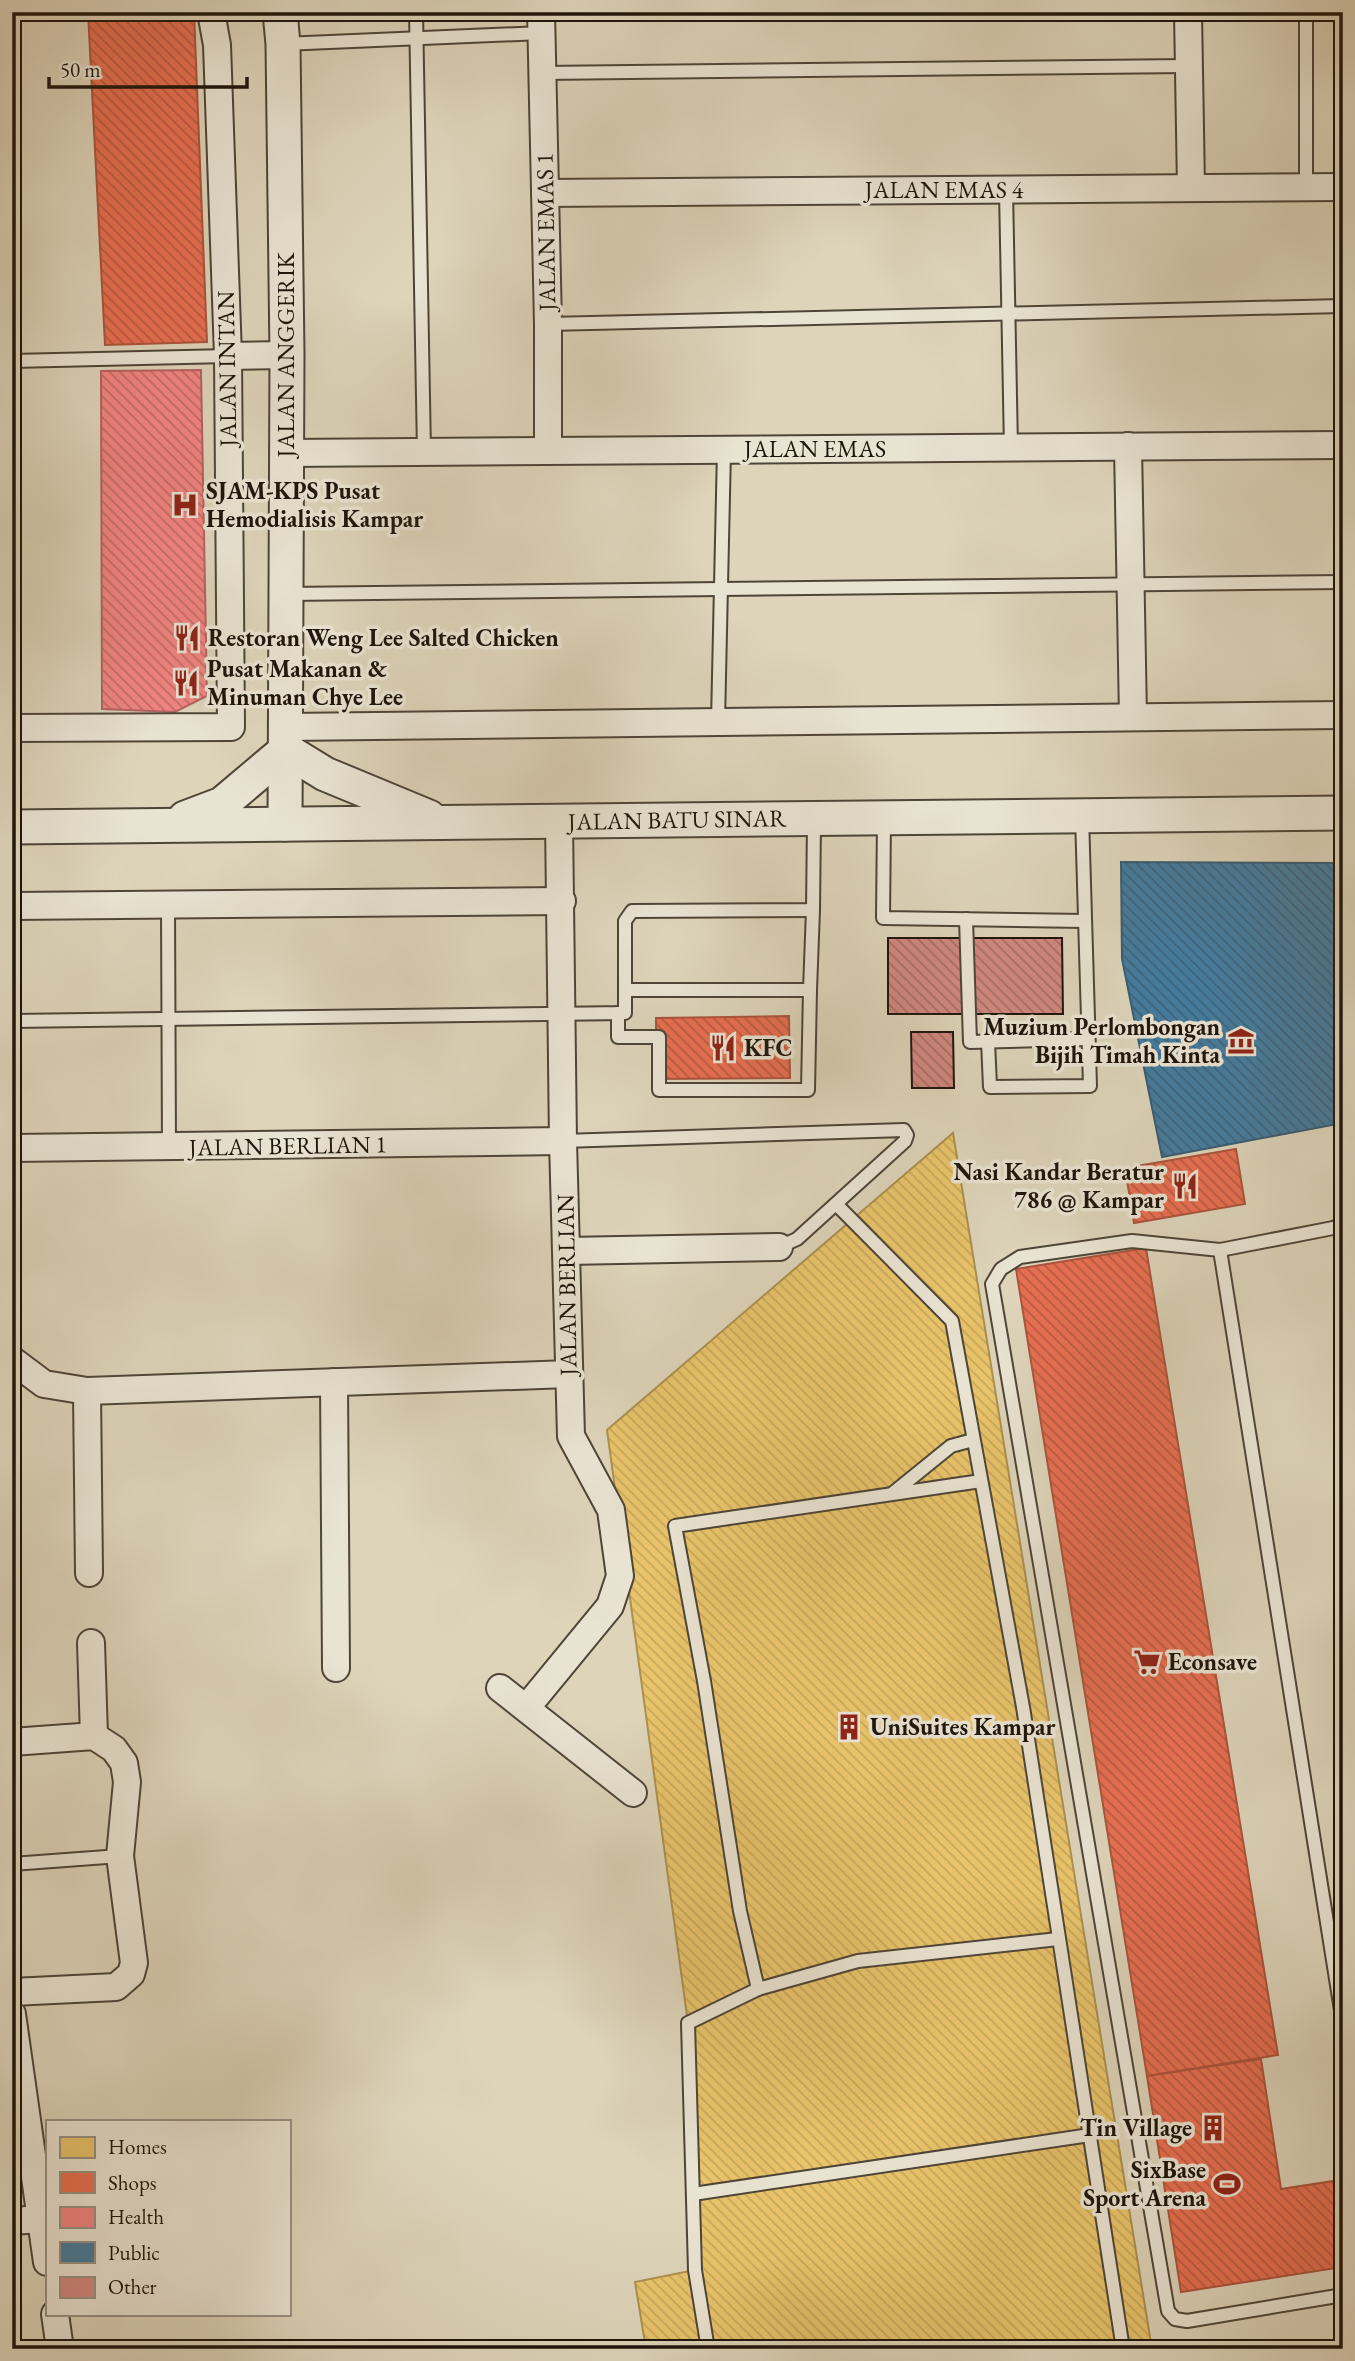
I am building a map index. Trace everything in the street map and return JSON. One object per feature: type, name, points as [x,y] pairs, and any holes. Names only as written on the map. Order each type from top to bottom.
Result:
[{"type":"street","name":"JALAN INTAN","points":[[12,728],[231,727],[228,356],[217,45],[211,12]]},
{"type":"street","points":[[1188,12],[1191,188]]},
{"type":"street","name":"JALAN EMAS 1","points":[[541,23],[548,451]]},
{"type":"street","name":"JALAN ANGGERIK","points":[[282,28],[287,355],[285,824]]},
{"type":"street","name":"JALAN EMAS 4","points":[[545,194],[1343,187]]},
{"type":"street","points":[[228,356],[287,355]]},
{"type":"street","name":"JALAN EMAS","points":[[287,453],[1343,445]]},
{"type":"street","points":[[1128,446],[1133,717]]},
{"type":"street","points":[[167,825],[222,804],[286,738],[718,722],[1343,715]]},
{"type":"street","points":[[286,738],[325,774],[441,822]]},
{"type":"street","name":"JALAN BATU SINAR","points":[[12,827],[1343,813]]},
{"type":"street","name":"JALAN BERLIAN","points":[[527,1707],[610,1606],[620,1576],[611,1510],[571,1436],[563,1141],[559,821]]},
{"type":"street","points":[[12,906],[562,901]]},
{"type":"street","name":"JALAN BERLIAN 1","points":[[12,1148],[563,1141]]},
{"type":"street","points":[[567,1251],[779,1247]]},
{"type":"street","points":[[12,1360],[44,1384],[87,1391],[569,1374]]},
{"type":"street","points":[[334,1382],[336,1668]]},
{"type":"street","points":[[87,1391],[89,1573]]},
{"type":"street","points":[[91,1643],[94,1736]]},
{"type":"street","points":[[500,1688],[633,1793]]},
{"type":"street","points":[[12,1742],[94,1736],[114,1749],[124,1763],[127,1782],[120,1856],[134,1963],[131,1974],[116,1987],[12,1992]]},
{"type":"street","points":[[12,2014],[46,2255]]},
{"type":"street","points":[[12,2221],[41,2219]]},
{"type":"street","points":[[55,2316],[60,2349]]},
{"type":"lane","points":[[416,12],[424,452]]},
{"type":"lane","points":[[1306,12],[1306,188]]},
{"type":"lane","points":[[282,28],[417,38],[541,23]]},
{"type":"lane","points":[[542,73],[1189,66]]},
{"type":"lane","points":[[1006,190],[1011,447]]},
{"type":"lane","points":[[548,324],[1343,306]]},
{"type":"lane","points":[[12,361],[228,356]]},
{"type":"lane","points":[[718,722],[724,450]]},
{"type":"lane","points":[[286,594],[1343,582]]},
{"type":"lane","points":[[988,1041],[990,1087],[1090,1086],[1082,816]]},
{"type":"lane","points":[[618,1013],[618,1037],[659,1037],[659,1090],[808,1090],[814,818]]},
{"type":"lane","points":[[884,818],[883,918],[1085,921]]},
{"type":"lane","points":[[168,904],[169,1148]]},
{"type":"lane","points":[[12,1021],[625,1013],[625,921],[632,911],[813,910]]},
{"type":"lane","points":[[966,919],[970,1042],[1088,1039]]},
{"type":"lane","points":[[625,990],[810,990]]},
{"type":"lane","points":[[563,1141],[904,1130],[907,1135],[905,1141],[797,1239],[779,1247]]},
{"type":"lane","points":[[836,1204],[952,1321],[1023,1707],[1123,2349]]},
{"type":"lane","points":[[1343,1224],[1220,1250],[1132,1241],[1020,1257],[1001,1269],[992,1284],[1168,2311],[1175,2319],[1187,2321],[1343,2295]]},
{"type":"lane","points":[[1220,1250],[1343,2023]]},
{"type":"lane","points":[[892,1494],[951,1446],[973,1440]]},
{"type":"lane","points":[[758,1989],[740,1911],[704,1681],[675,1526],[981,1481]]},
{"type":"lane","points":[[12,1864],[120,1856]]},
{"type":"lane","points":[[708,2349],[695,2270],[688,2023],[758,1989],[858,1961],[1058,1939]]},
{"type":"lane","points":[[693,2194],[1090,2134]]},
{"type":"lane","points":[[1332,2349],[1343,2347]]},
{"type":"building: Homes","name":"UniSuites Kampar","points":[[953,1133],[1152,2349],[646,2349],[635,2282],[695,2270],[688,2023],[607,1430]]},
{"type":"building: Shops","points":[[88,12],[194,12],[207,342],[105,345]]},
{"type":"building: Shops","name":"KFC","points":[[789,1016],[790,1078],[656,1079],[656,1018]]},
{"type":"building: Shops","name":"Nasi Kandar Beratur 786 @ Kampar","points":[[1236,1149],[1245,1204],[1134,1223],[1125,1168]]},
{"type":"building: Shops","name":"Econsave","points":[[1146,1248],[1278,2055],[1147,2076],[1016,1269]]},
{"type":"building: Shops","name":"Tin Village","points":[[1261,2059],[1281,2189],[1340,2180],[1343,2199],[1343,2267],[1181,2292],[1147,2076]]},
{"type":"building: Health","points":[[201,370],[207,696],[175,712],[102,709],[101,371]]},
{"type":"building: Public","name":"Muzium Perlombongan Bijih Timah Kinta","points":[[1121,862],[1337,863],[1343,868],[1343,1123],[1162,1157],[1122,959]]},
{"type":"building: Other","points":[[888,938],[1062,938],[1063,1014],[888,1014]]},
{"type":"building: Other","points":[[911,1032],[953,1032],[954,1088],[912,1088]]},
{"type":"place","name":"SJAM-KPS Pusat Hemodialisis Kampar","points":[[185,505]]},
{"type":"place","name":"Restoran Weng Lee Salted Chicken","points":[[187,638]]},
{"type":"place","name":"Pusat Makanan & Minuman Chye Lee","points":[[186,683]]},
{"type":"place","name":"Muzium Perlombongan Bijih Timah Kinta","points":[[1241,1041]]},
{"type":"place","name":"KFC","points":[[723,1048]]},
{"type":"place","name":"Nasi Kandar Beratur 786 @ Kampar","points":[[1185,1186]]},
{"type":"place","name":"Econsave","points":[[1147,1662]]},
{"type":"place","name":"UniSuites Kampar","points":[[849,1727]]},
{"type":"place","name":"Tin Village","points":[[1213,2128]]},
{"type":"place","name":"SixBase Sport Arena","points":[[1227,2184]]}]
